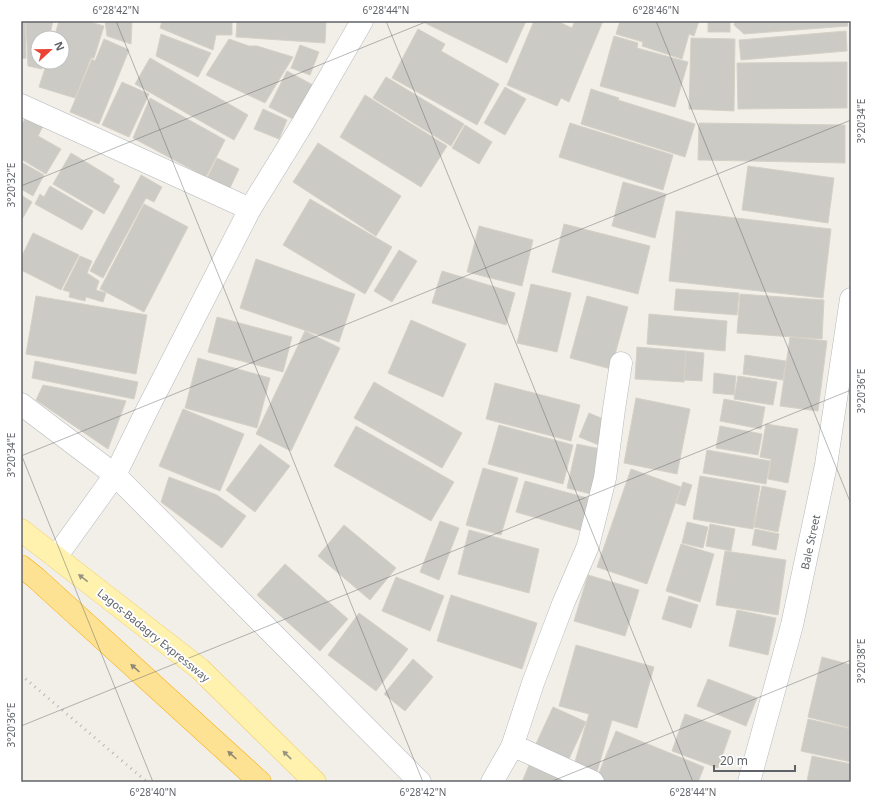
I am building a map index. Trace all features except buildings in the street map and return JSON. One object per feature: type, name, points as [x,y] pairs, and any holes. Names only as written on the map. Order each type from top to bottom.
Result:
[{"type":"highway","points":[[21,566],[48,588],[260,782]]},
{"type":"main road","name":"Lagos-Badagry Expressway","points":[[21,530],[200,669],[315,782]]},
{"type":"street","points":[[56,557],[116,475],[147,410],[250,209],[303,123],[362,21]]},
{"type":"street","points":[[21,105],[250,209]]},
{"type":"street","name":"Bale Street","points":[[750,782],[792,625],[825,472],[851,299]]},
{"type":"street","points":[[492,782],[512,747],[533,683],[563,604],[588,546],[605,478],[621,363]]},
{"type":"street","points":[[21,404],[116,475],[420,782]]},
{"type":"street","points":[[512,747],[523,750],[593,782]]},
{"type":"railway","points":[[21,675],[147,782]]}]
